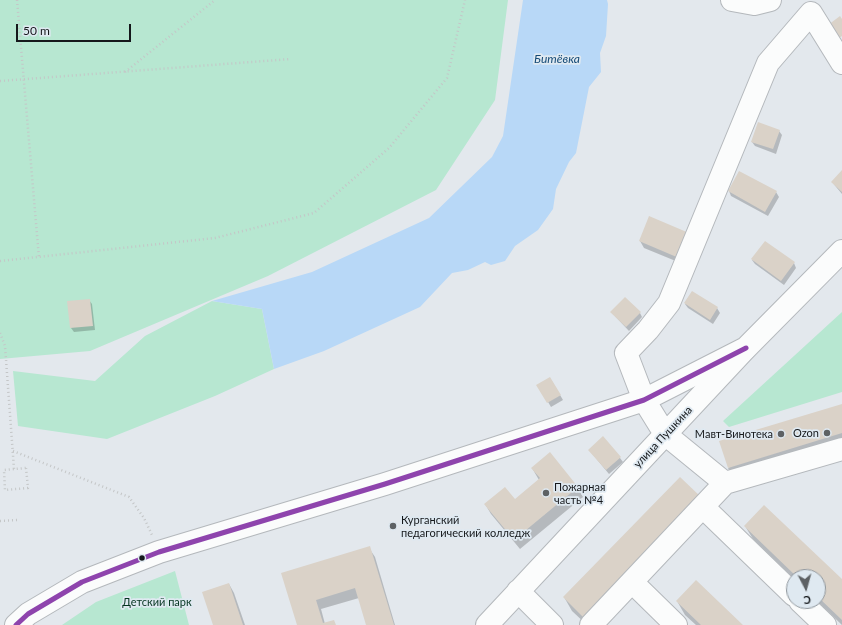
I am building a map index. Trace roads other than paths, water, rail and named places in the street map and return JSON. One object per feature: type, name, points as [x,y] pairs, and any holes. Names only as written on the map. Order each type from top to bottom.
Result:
[{"type":"main road","points":[[732,0],[754,4],[770,0]]},
{"type":"main road","points":[[725,483],[665,434],[644,400],[626,353],[669,303],[768,63],[812,7],[842,63]]},
{"type":"main road","name":"улица Пушкина","points":[[487,625],[746,348],[842,251]]},
{"type":"main road","points":[[16,625],[28,614],[82,582],[159,552],[385,484],[644,400],[746,348]]},
{"type":"main road","points":[[591,625],[725,483],[842,449]]},
{"type":"main road","points":[[703,507],[786,587]]},
{"type":"main road","points":[[632,582],[676,625]]},
{"type":"main road","points":[[518,591],[552,625]]},
{"type":"main road","points":[[808,609],[825,625]]},
{"type":"water","name":"Битёвка","points":[[523,0],[607,0],[608,4],[606,36],[600,53],[601,72],[589,87],[576,153],[569,162],[556,189],[553,209],[538,230],[515,246],[505,261],[491,265],[485,262],[468,270],[452,273],[420,307],[324,351],[274,369],[262,309],[212,301],[312,272],[429,218],[492,157],[503,136]]},
{"type":"place","name":"Ozon","points":[[827,433]]},
{"type":"place","name":"Мавт-Винотека","points":[[781,434]]},
{"type":"place","name":"Пожарная часть №4","points":[[546,493]]},
{"type":"place","name":"Курганский педагогический колледж","points":[[393,526]]},
{"type":"park label","name":"Детский парк","points":[[157,602]]}]
